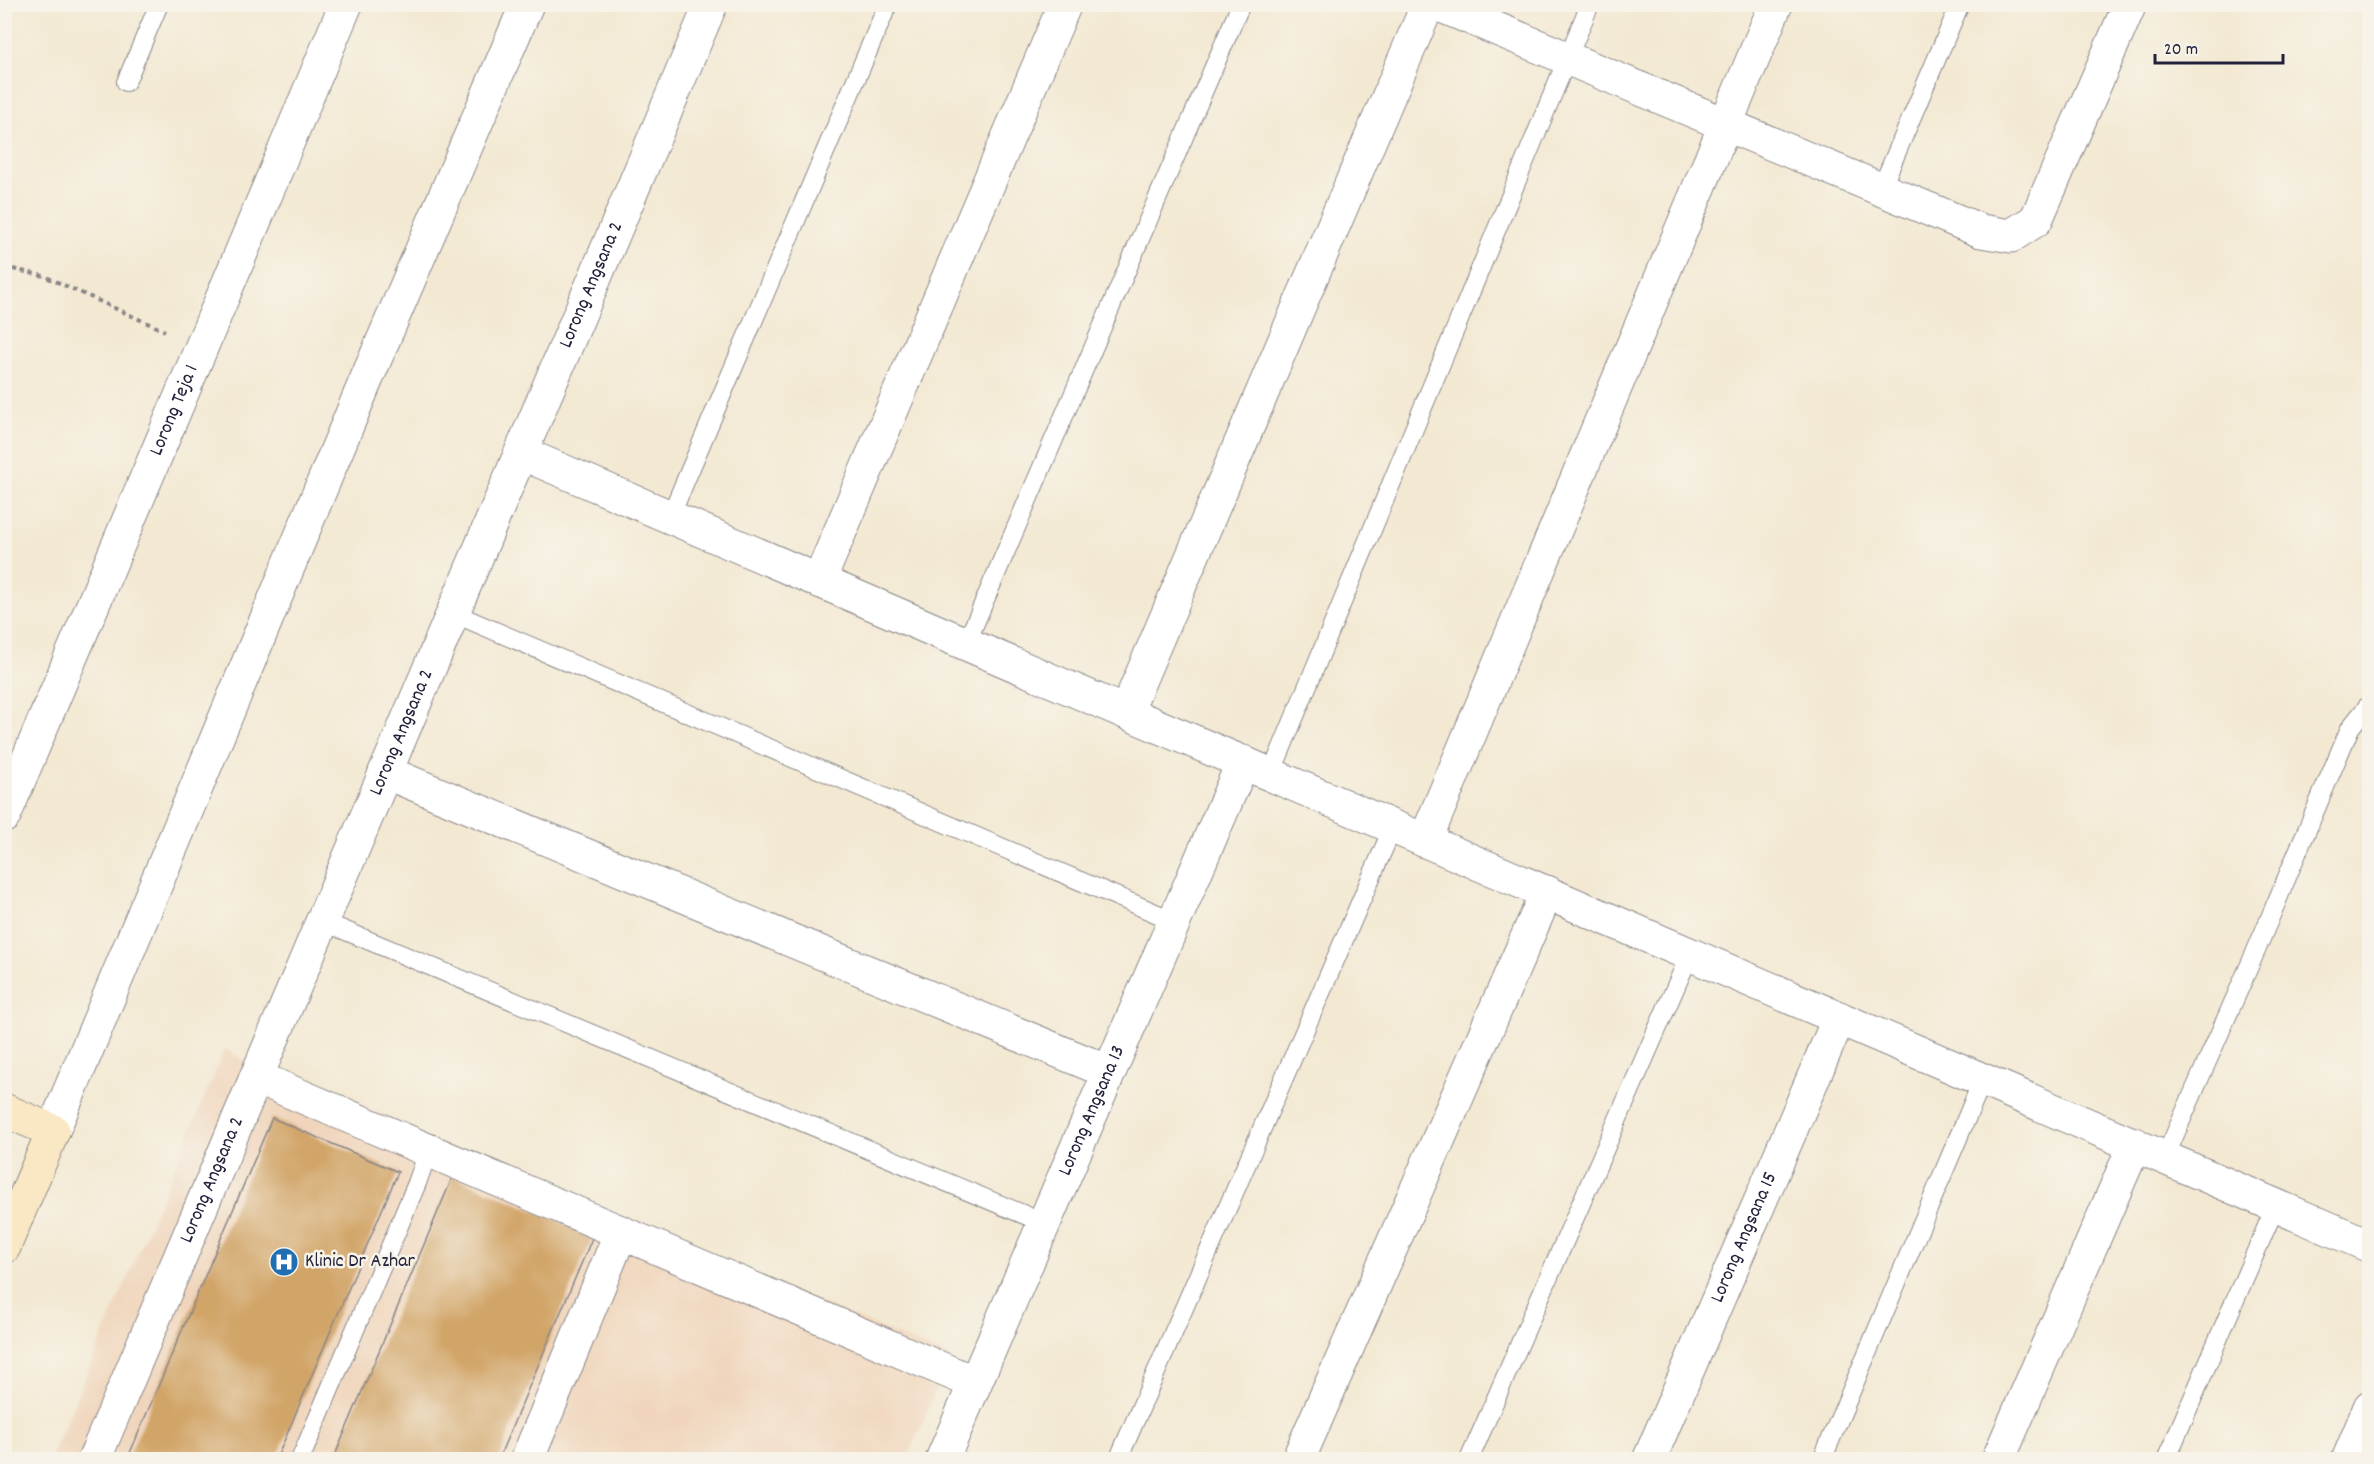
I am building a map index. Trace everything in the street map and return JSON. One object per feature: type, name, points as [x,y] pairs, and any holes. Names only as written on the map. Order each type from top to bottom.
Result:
[{"type":"street","name":"Lorong Teja 1","points":[[4,816],[346,4]]},
{"type":"street","points":[[4,1247],[364,385],[527,4]]},
{"type":"street","name":"Lorong Angsana 2","points":[[94,1460],[711,4]]},
{"type":"street","points":[[819,581],[1065,4]]},
{"type":"street","points":[[1126,712],[1428,4]]},
{"type":"street","points":[[1437,4],[1981,231],[2011,236],[2036,220],[2130,4]]},
{"type":"street","points":[[1425,840],[1776,4]]},
{"type":"street","points":[[521,453],[2370,1246]]},
{"type":"street","name":"Lorong Angsana 13","points":[[942,1460],[1174,921],[1257,768]]},
{"type":"street","points":[[385,772],[1109,1072]]},
{"type":"street","points":[[1298,1460],[1547,892]]},
{"type":"street","name":"Lorong Angsana 15","points":[[1649,1460],[1839,1018]]},
{"type":"street","points":[[256,1077],[975,1383]]},
{"type":"street","points":[[4,1110],[53,1131]]},
{"type":"street","points":[[1998,1460],[2135,1144]]},
{"type":"street","points":[[527,1460],[621,1232]]},
{"type":"street","points":[[2348,1460],[2370,1407]]},
{"type":"lane","points":[[126,82],[159,4]]},
{"type":"lane","points":[[670,517],[888,4]]},
{"type":"lane","points":[[966,644],[1241,4]]},
{"type":"lane","points":[[1257,768],[1590,4]]},
{"type":"lane","points":[[1881,189],[1960,4]]},
{"type":"lane","points":[[453,612],[1174,921]]},
{"type":"lane","points":[[2165,1157],[2255,953],[2350,728],[2370,703]]},
{"type":"lane","points":[[1118,1460],[1393,827]]},
{"type":"lane","points":[[322,921],[1044,1223]]},
{"type":"lane","points":[[1469,1460],[1690,954]]},
{"type":"lane","points":[[1822,1460],[1983,1079]]},
{"type":"lane","points":[[300,1460],[417,1183],[429,1149]]},
{"type":"lane","points":[[2166,1460],[2276,1205]]},
{"type":"path","points":[[4,267],[44,276],[201,348]]},
{"type":"shaded area","points":[[225,1049],[252,1065],[950,1357],[907,1459],[50,1460]]},
{"type":"building","points":[[272,1118],[398,1172],[276,1460],[127,1460]]},
{"type":"building","points":[[453,1176],[593,1236],[498,1460],[333,1460]]},
{"type":"place","name":"Klinic Dr Azhar","points":[[284,1262]]}]
